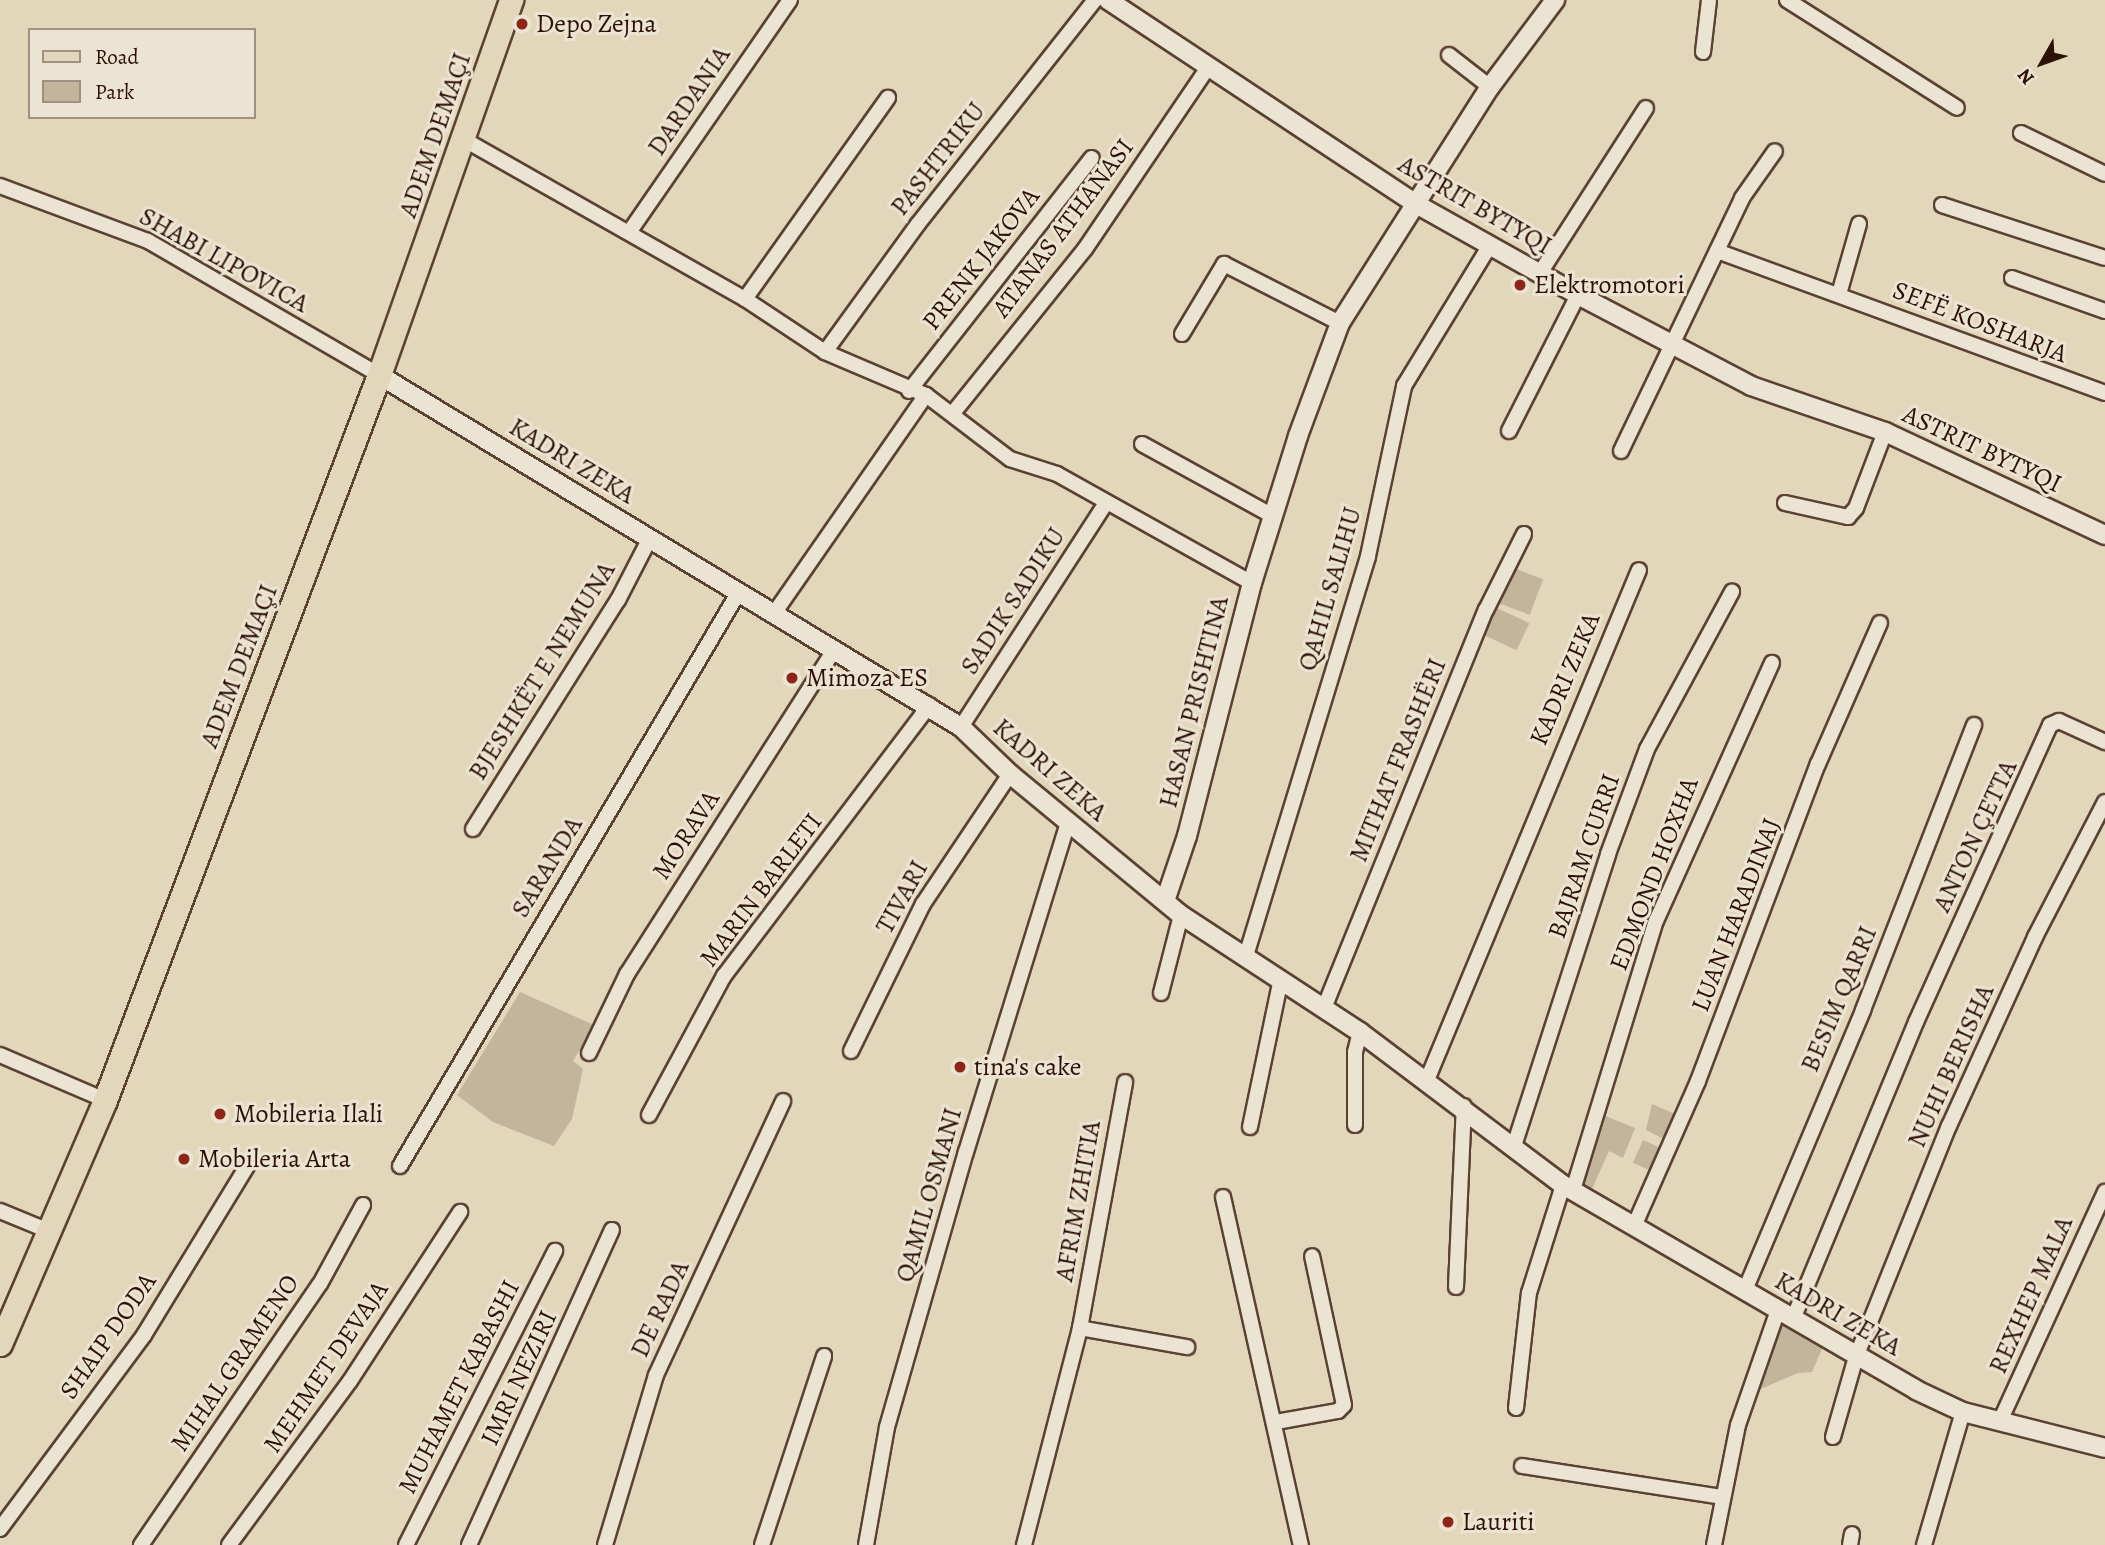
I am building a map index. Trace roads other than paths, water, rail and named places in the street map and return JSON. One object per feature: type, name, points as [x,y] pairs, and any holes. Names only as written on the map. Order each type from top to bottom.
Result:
[{"type":"main road","name":"ADEM DEMAÇI","points":[[0,1344],[105,1100],[379,375],[465,140],[511,0]]},
{"type":"street","name":"DARDANIA","points":[[630,231],[790,0]]},
{"type":"street","name":"PASHTRIKU","points":[[825,352],[918,224],[1095,0]]},
{"type":"street","name":"ASTRIT BYTYQI","points":[[1108,0],[1207,69],[1416,204],[1489,247],[1673,346],[1751,386],[1885,432],[2105,535]]},
{"type":"street","name":"HASAN PRISHTINA","points":[[1166,901],[1187,836],[1252,583],[1340,323],[1490,87],[1555,0]]},
{"type":"street","points":[[1703,52],[1709,0]]},
{"type":"street","points":[[1787,0],[1957,108]]},
{"type":"street","points":[[1449,55],[1490,87]]},
{"type":"street","name":"ATANAS ATHANASI","points":[[953,413],[1085,249],[1207,69]]},
{"type":"street","points":[[745,299],[888,97]]},
{"type":"street","points":[[1541,273],[1646,108]]},
{"type":"street","points":[[2021,133],[2105,174]]},
{"type":"street","points":[[465,140],[630,231],[745,299],[825,352],[909,391],[926,395],[1010,459],[1057,474],[1252,583]]},
{"type":"street","points":[[1621,451],[1742,198],[1775,151]]},
{"type":"street","name":"PRENK JAKOVA","points":[[909,391],[1092,158]]},
{"type":"street","name":"SHABI LIPOVICA","points":[[0,186],[148,240],[379,375]]},
{"type":"street","points":[[1942,205],[2105,258]]},
{"type":"street","points":[[1839,294],[1858,224]]},
{"type":"street","name":"QAHIL SALIHU","points":[[1245,959],[1368,556],[1404,386],[1489,247]]},
{"type":"street","name":"SEFË KOSHARJA","points":[[1717,251],[1839,294],[1942,337],[2105,393]]},
{"type":"street","points":[[1182,334],[1224,264],[1340,323]]},
{"type":"street","points":[[2012,278],[2105,311]]},
{"type":"street","points":[[1509,431],[1578,295]]},
{"type":"street","name":"KADRI ZEKA","points":[[379,375],[650,538],[737,595],[930,705],[961,726],[1010,774],[1181,915],[1280,983],[1324,1007],[1360,1032],[1464,1106],[1513,1149],[1568,1187],[1635,1224],[1856,1357],[1963,1412],[2001,1419],[2105,1448]]},
{"type":"street","points":[[773,615],[926,395]]},
{"type":"street","points":[[1785,503],[1848,517],[1885,432]]},
{"type":"street","points":[[1142,444],[1273,516]]},
{"type":"street","name":"SADIK SADIKU","points":[[961,726],[1107,503]]},
{"type":"street","name":"MITHAT FRASHËRI","points":[[1324,1007],[1486,610],[1524,534]]},
{"type":"street","name":"BJESHKËT E NEMUNA","points":[[473,829],[618,600],[650,538]]},
{"type":"street","name":"KADRI ZEKA","points":[[1427,1080],[1639,570]]},
{"type":"street","name":"BAJRAM CURRI","points":[[1513,1149],[1608,853],[1647,749],[1732,592]]},
{"type":"street","name":"SARANDA","points":[[400,1166],[737,595]]},
{"type":"street","name":"LUAN HARADINAJ","points":[[1635,1224],[1698,1081],[1818,764],[1880,623]]},
{"type":"street","name":"MORAVA","points":[[589,1053],[626,974],[834,650]]},
{"type":"street","name":"EDMOND HOXHA","points":[[1568,1187],[1656,921],[1772,663]]},
{"type":"street","name":"MARIN BARLETI","points":[[649,1115],[724,976],[930,705]]},
{"type":"street","name":"ANTON ÇETTA","points":[[1714,1545],[1738,1425],[1785,1314],[2050,725],[2059,721],[2105,743]]},
{"type":"street","name":"BESIM QARRI","points":[[1745,1290],[1863,1010],[1974,725]]},
{"type":"street","name":"TIVARI","points":[[850,1051],[923,904],[1010,774]]},
{"type":"street","name":"NUHI BERISHA","points":[[1833,1437],[1856,1357],[1949,1126],[2035,937],[2105,802]]},
{"type":"street","name":"QAMIL OSMANI","points":[[866,1545],[887,1427],[966,1152],[1068,822]]},
{"type":"street","points":[[1161,993],[1181,915]]},
{"type":"street","points":[[1250,1127],[1280,983]]},
{"type":"street","points":[[1355,1125],[1355,1052],[1360,1032]]},
{"type":"street","points":[[0,1055],[105,1100]]},
{"type":"street","name":"AFRIM ZHITIA","points":[[1024,1545],[1080,1328],[1125,1082]]},
{"type":"street","name":"DE RADA","points":[[605,1545],[656,1375],[783,1101]]},
{"type":"street","points":[[1455,1287],[1464,1106]]},
{"type":"street","name":"SHAIP DODA","points":[[0,1529],[144,1335],[247,1166]]},
{"type":"street","points":[[1516,1408],[1530,1293],[1568,1187]]},
{"type":"street","name":"REXHEP MALA","points":[[2001,1419],[2105,1192]]},
{"type":"street","points":[[1223,1198],[1238,1274],[1276,1422],[1301,1545]]},
{"type":"street","name":"MIHAL GRAMENO","points":[[141,1545],[320,1284],[363,1205]]},
{"type":"street","points":[[0,1211],[49,1231]]},
{"type":"street","name":"MEHMET DEVAJA","points":[[229,1545],[350,1381],[460,1212]]},
{"type":"street","name":"IMRI NEZIRI","points":[[470,1545],[612,1230]]},
{"type":"street","name":"MUHAMET KABASHI","points":[[406,1545],[555,1251]]},
{"type":"street","points":[[1276,1422],[1338,1411],[1343,1405],[1312,1256]]},
{"type":"street","points":[[1080,1328],[1187,1347]]},
{"type":"street","points":[[762,1545],[824,1356]]},
{"type":"street","points":[[1924,1545],[1963,1412]]},
{"type":"street","points":[[1522,1466],[1723,1497]]},
{"type":"place","name":"Depo Zejna","points":[[522,24]]},
{"type":"place","name":"Elektromotori","points":[[1520,285]]},
{"type":"place","name":"Mimoza ES","points":[[792,678]]},
{"type":"place","name":"tina's cake","points":[[960,1067]]},
{"type":"place","name":"Mobileria Ilali","points":[[220,1114]]},
{"type":"place","name":"Mobileria Arta","points":[[184,1159]]},
{"type":"place","name":"Lauriti","points":[[1448,1522]]}]
